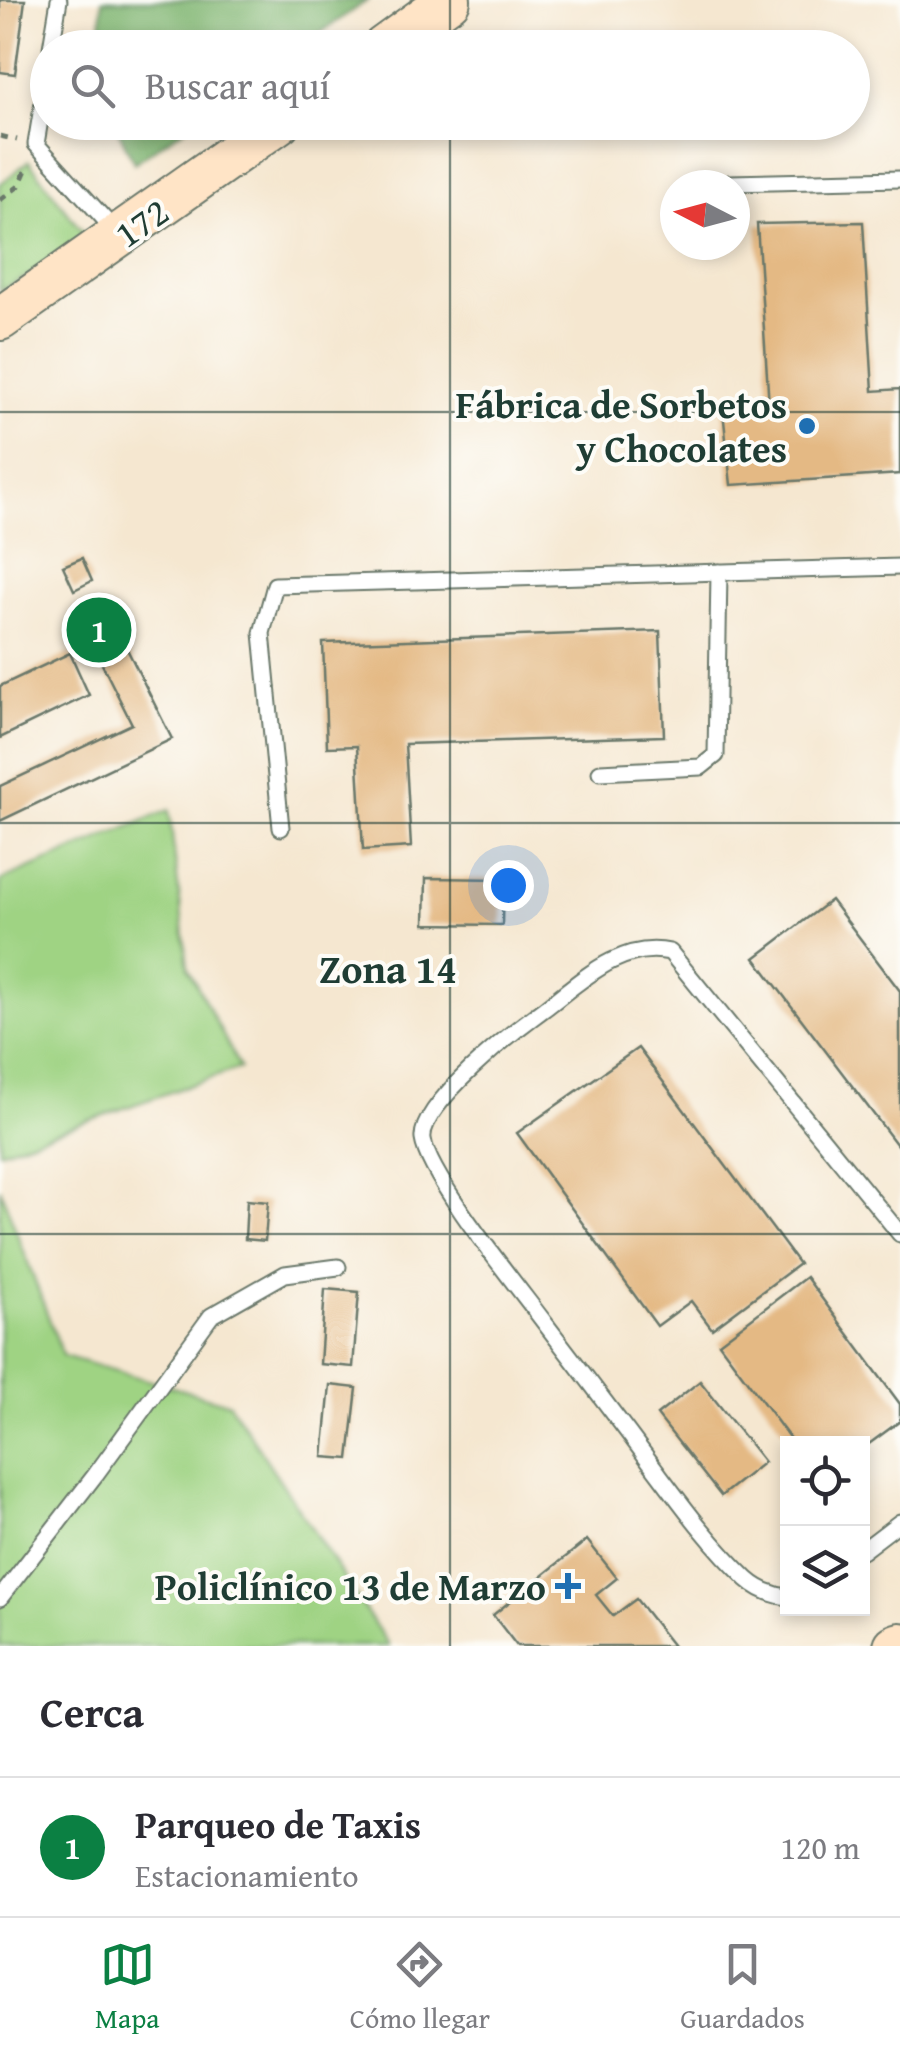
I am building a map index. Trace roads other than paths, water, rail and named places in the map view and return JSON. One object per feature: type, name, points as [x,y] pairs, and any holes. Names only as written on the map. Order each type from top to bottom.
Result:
[{"type":"street","points":[[408,30],[449,0]]},
{"type":"street","name":"172","points":[[0,319],[254,140]]},
{"type":"lane","points":[[54,30],[59,0]]},
{"type":"lane","points":[[37,140],[36,144],[121,237]]},
{"type":"lane","points":[[750,183],[900,179]]},
{"type":"lane","points":[[281,828],[262,633],[275,586],[900,567]]},
{"type":"lane","points":[[600,772],[701,767],[716,755],[719,572]]},
{"type":"lane","points":[[780,1595],[761,1590],[698,1526],[494,1256],[435,1170],[423,1140],[425,1122],[438,1104],[521,1025],[629,952],[650,948],[670,952],[900,1234]]},
{"type":"lane","points":[[0,1598],[212,1316],[285,1274],[338,1267]]},
{"type":"lane","points":[[870,1545],[900,1522]]},
{"type":"place","name":"Fábrica de Sorbetos y Chocolates","points":[[807,426]]},
{"type":"place","name":"Parqueo de Taxis","points":[[99,630]]},
{"type":"place","name":"Policlínico 13 de Marzo","points":[[568,1586]]},
{"type":"district","name":"Zona 14","points":[[388,968]]}]
